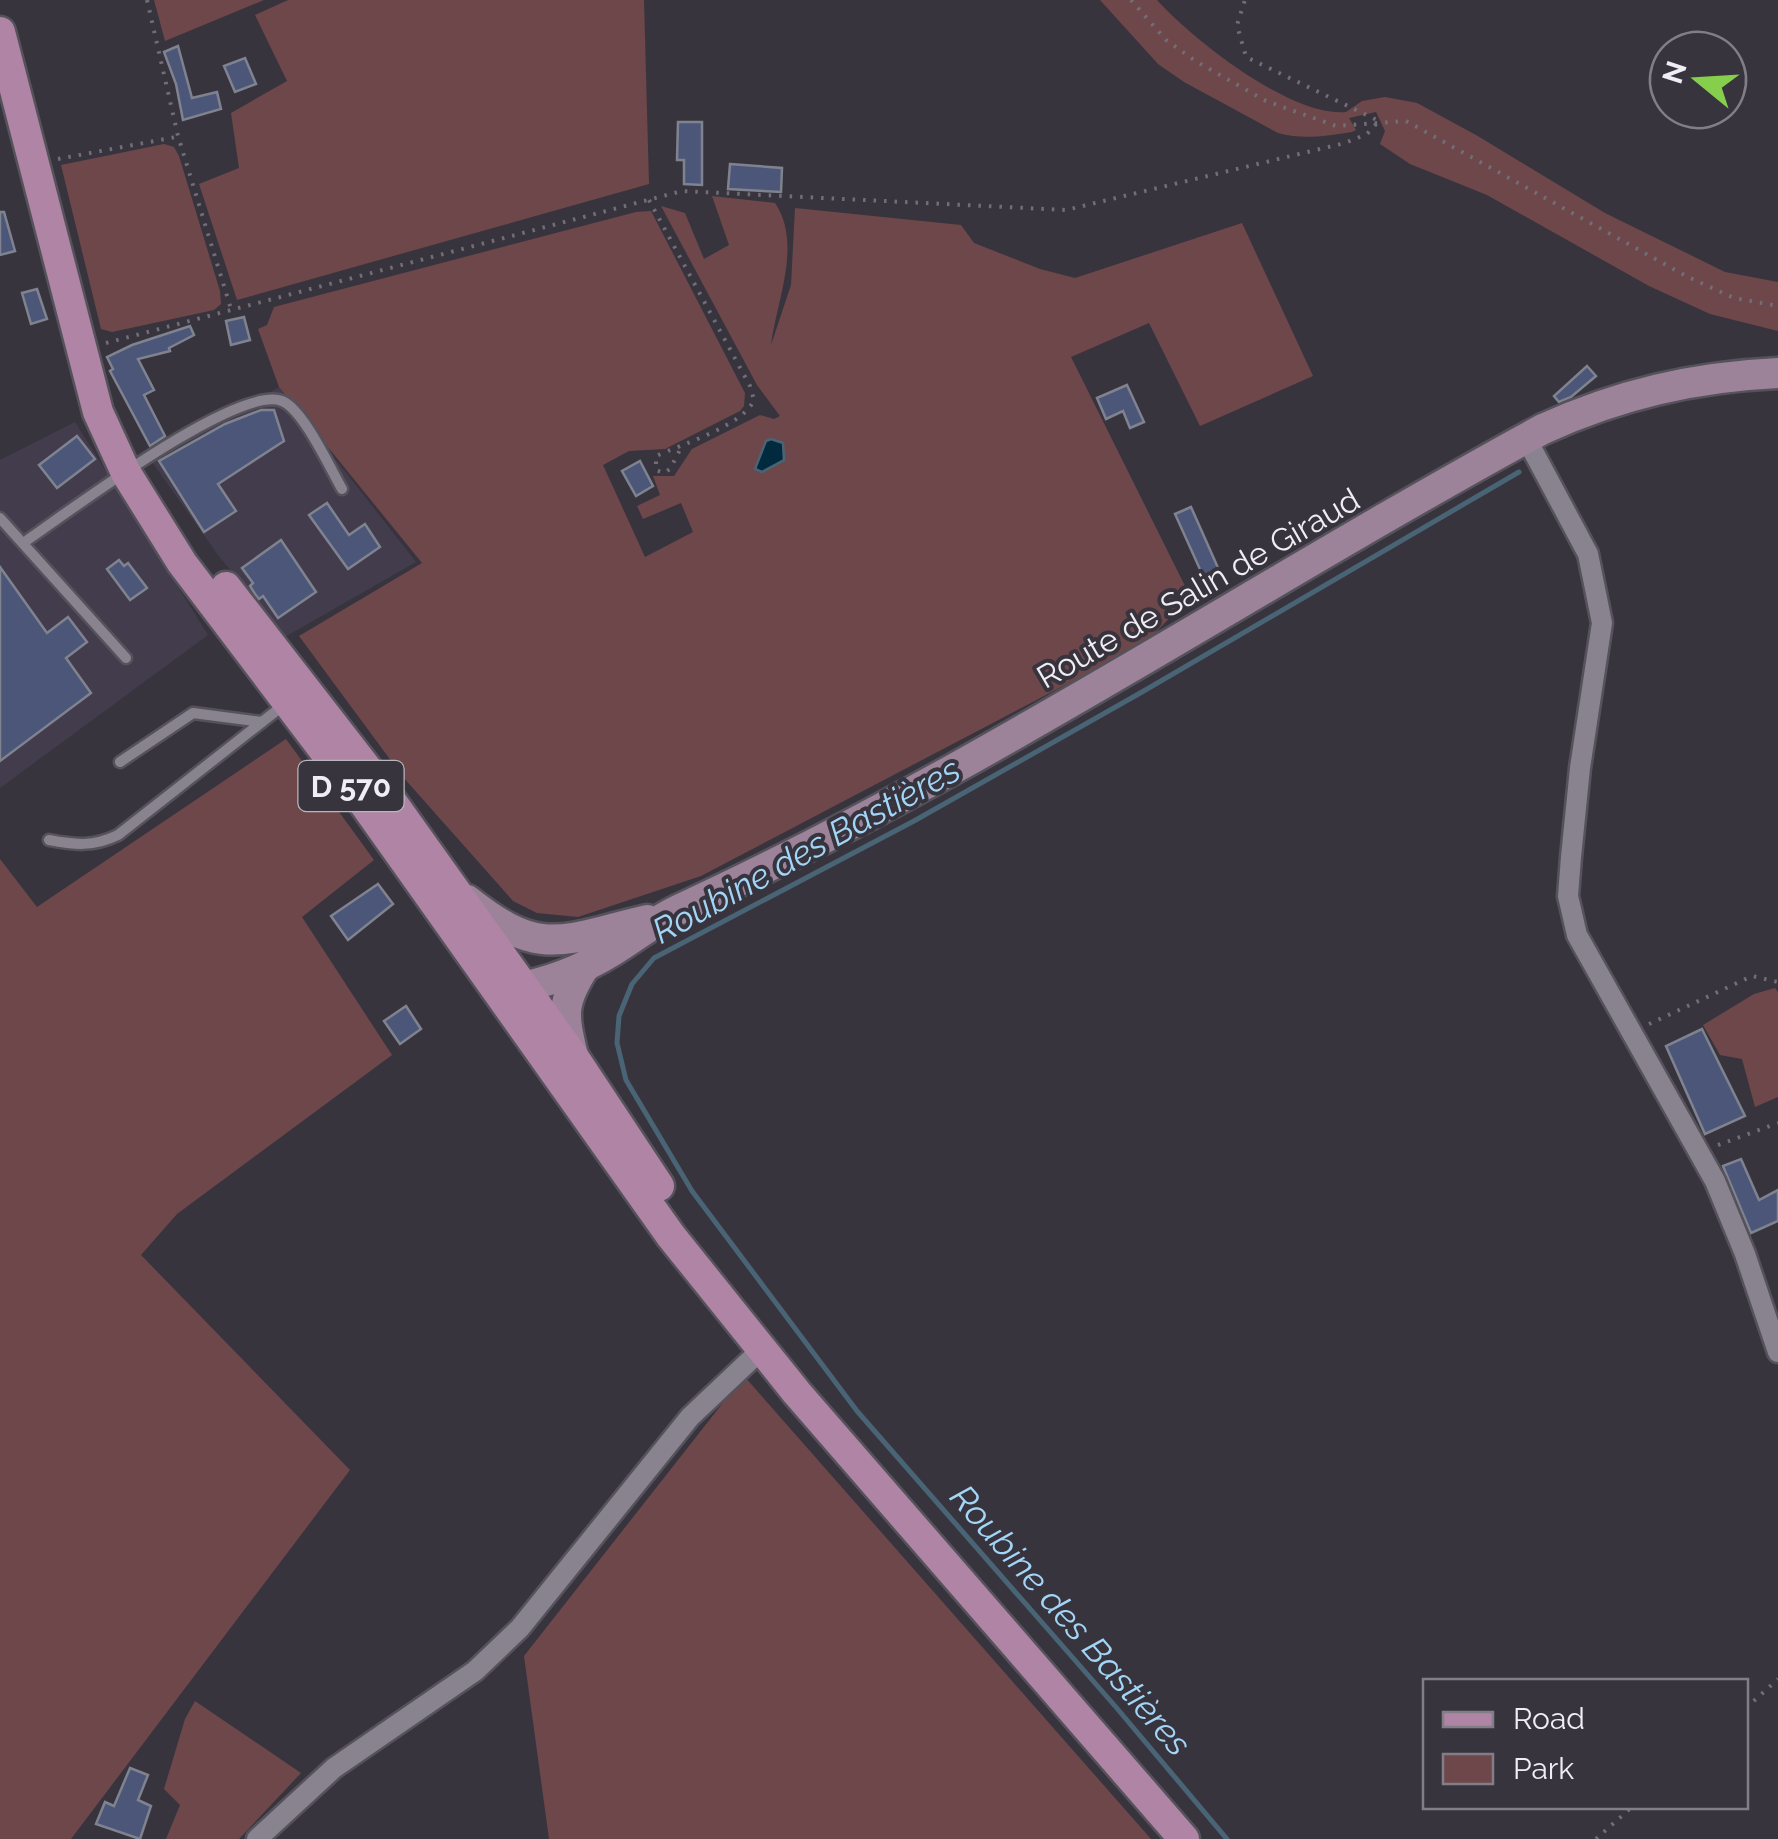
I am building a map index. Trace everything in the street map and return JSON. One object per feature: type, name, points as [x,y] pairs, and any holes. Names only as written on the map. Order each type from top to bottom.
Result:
[{"type":"main road","name":"D 570","points":[[0,32],[10,110],[34,163],[83,350],[134,468],[186,560],[297,695],[446,897],[573,1056],[685,1224],[735,1312]]},
{"type":"main road","name":"Route de Salin de Giraud","points":[[512,983],[556,979],[585,966],[669,914],[760,872],[956,769],[1526,438],[1588,408],[1698,379],[1778,373]]},
{"type":"main road","name":"D 570","points":[[134,468],[198,551],[260,648]]},
{"type":"main road","name":"Route de Salin de Giraud","points":[[446,897],[520,936],[554,942]]},
{"type":"main road","name":"Route de Salin de Giraud","points":[[512,983],[531,952],[554,942],[669,914]]},
{"type":"main road","points":[[573,1056],[564,1007],[568,992],[585,966]]},
{"type":"main road","name":"D 570","points":[[512,983],[670,1236],[1179,1837]]},
{"type":"street","points":[[1526,438],[1588,554],[1602,623],[1580,768],[1568,896],[1577,935],[1715,1181],[1778,1352]]},
{"type":"street","points":[[258,1839],[334,1768],[475,1671],[507,1644],[690,1416],[762,1349]]},
{"type":"lane","points":[[23,543],[194,428],[269,398],[285,402],[296,412],[342,488]]},
{"type":"lane","points":[[0,518],[126,658]]},
{"type":"lane","points":[[48,840],[79,846],[100,844],[118,835],[297,695]]},
{"type":"lane","points":[[120,762],[193,713],[262,722]]},
{"type":"path","points":[[147,0],[178,136],[232,309]]},
{"type":"path","points":[[1131,0],[1166,40],[1266,101],[1336,126],[1406,121],[1688,277],[1734,298],[1778,306]]},
{"type":"path","points":[[1245,0],[1237,25],[1246,57],[1379,121]]},
{"type":"path","points":[[83,350],[682,191],[1066,210],[1344,143],[1367,134],[1379,121]]},
{"type":"path","points":[[34,163],[178,136]]},
{"type":"path","points":[[649,200],[754,400],[740,418],[656,456],[656,470],[664,473],[670,469],[683,444]]},
{"type":"path","points":[[1633,1032],[1752,976],[1778,982]]},
{"type":"path","points":[[1700,1152],[1778,1123]]},
{"type":"path","points":[[1748,1706],[1778,1680]]},
{"type":"path","points":[[1596,1839],[1630,1809]]},
{"type":"shaded area","points":[[279,387],[416,562],[285,637],[218,555],[152,462]]},
{"type":"shaded area","points":[[75,422],[208,635],[0,788],[0,460]]},
{"type":"green space","points":[[154,0],[264,0],[165,41]]},
{"type":"green space","points":[[288,0],[644,0],[649,184],[237,300],[199,184],[239,168],[231,113],[287,81],[255,15]]},
{"type":"green space","points":[[1100,0],[1157,0],[1194,35],[1244,73],[1299,103],[1324,111],[1346,112],[1362,101],[1385,97],[1417,103],[1605,213],[1725,272],[1778,282],[1778,331],[1710,314],[1649,286],[1487,195],[1410,164],[1380,144],[1385,131],[1376,112],[1349,118],[1356,130],[1352,132],[1306,137],[1278,133],[1158,64]]},
{"type":"green space","points":[[164,144],[174,147],[179,156],[221,304],[214,310],[112,332],[101,329],[61,165]]},
{"type":"green space","points":[[712,196],[775,203],[783,219],[787,255],[771,345],[791,285],[795,208],[961,225],[974,243],[1075,278],[1242,223],[1313,376],[1200,426],[1149,323],[1071,357],[1190,596],[1147,642],[701,876],[578,917],[537,913],[513,901],[403,777],[299,636],[422,563],[279,387],[258,329],[267,325],[274,307],[651,211],[745,393],[740,411],[665,449],[629,451],[603,465],[645,557],[693,532],[681,503],[643,519],[637,506],[660,495],[653,476],[674,476],[692,449],[760,415],[774,419],[780,416],[757,385],[661,206],[685,213],[704,259],[729,245]]},
{"type":"green space","points":[[286,739],[374,860],[302,917],[392,1055],[177,1214],[141,1255],[350,1470],[71,1839],[0,1839],[0,859],[37,907]]},
{"type":"green space","points":[[1775,988],[1778,1097],[1755,1107],[1742,1059],[1720,1055],[1703,1025],[1754,994]]},
{"type":"green space","points":[[744,1376],[1151,1839],[549,1839],[524,1656]]},
{"type":"green space","points":[[195,1701],[301,1773],[239,1839],[166,1839],[180,1805],[164,1789],[185,1719]]},
{"type":"water","points":[[766,441],[783,443],[784,460],[762,472],[755,469]]},
{"type":"building","points":[[178,46],[192,98],[217,92],[221,109],[183,120],[164,52]]},
{"type":"building","points":[[245,58],[256,84],[235,92],[224,66]]},
{"type":"building","points":[[678,122],[702,122],[702,185],[684,184],[684,160],[677,160]]},
{"type":"building","points":[[730,164],[782,168],[781,192],[728,189]]},
{"type":"building","points":[[0,212],[4,212],[15,251],[0,255]]},
{"type":"building","points":[[37,289],[47,319],[31,324],[22,293]]},
{"type":"building","points":[[244,317],[250,340],[231,345],[226,321]]},
{"type":"building","points":[[190,326],[194,335],[169,348],[170,351],[138,359],[154,390],[144,395],[165,436],[150,446],[110,371],[113,369],[107,357]]},
{"type":"building","points":[[1587,366],[1596,376],[1559,402],[1554,396]]},
{"type":"building","points":[[1127,385],[1144,422],[1130,428],[1123,411],[1106,419],[1097,398]]},
{"type":"building","points":[[261,410],[274,410],[284,441],[218,484],[236,511],[204,532],[159,461],[225,424]]},
{"type":"building","points":[[77,436],[95,459],[57,488],[39,465]]},
{"type":"building","points":[[640,461],[653,486],[636,496],[622,471]]},
{"type":"building","points":[[327,503],[349,535],[365,524],[380,547],[348,569],[309,515]]},
{"type":"building","points":[[1191,507],[1219,570],[1203,576],[1175,514]]},
{"type":"building","points":[[281,540],[316,592],[278,618],[263,596],[259,599],[255,594],[250,586],[253,583],[242,568]]},
{"type":"building","points":[[119,560],[124,566],[128,563],[147,588],[130,600],[107,569]]},
{"type":"building","points":[[0,567],[47,633],[68,617],[87,642],[66,658],[91,693],[0,761]]},
{"type":"building","points":[[378,884],[393,904],[348,940],[331,916]]},
{"type":"building","points":[[406,1006],[421,1029],[400,1044],[384,1021]]},
{"type":"building","points":[[1702,1029],[1745,1116],[1705,1134],[1666,1046]]},
{"type":"building","points":[[1741,1159],[1759,1200],[1778,1190],[1778,1221],[1751,1233],[1723,1166]]},
{"type":"building","points":[[130,1768],[148,1775],[138,1800],[151,1806],[140,1839],[96,1824],[105,1802],[114,1806]]},
{"type":"waterway","name":"Roubine des Bastières","points":[[1227,1839],[857,1411],[692,1191],[626,1080],[617,1043],[619,1016],[632,984],[654,958],[914,821],[1519,472]]}]
